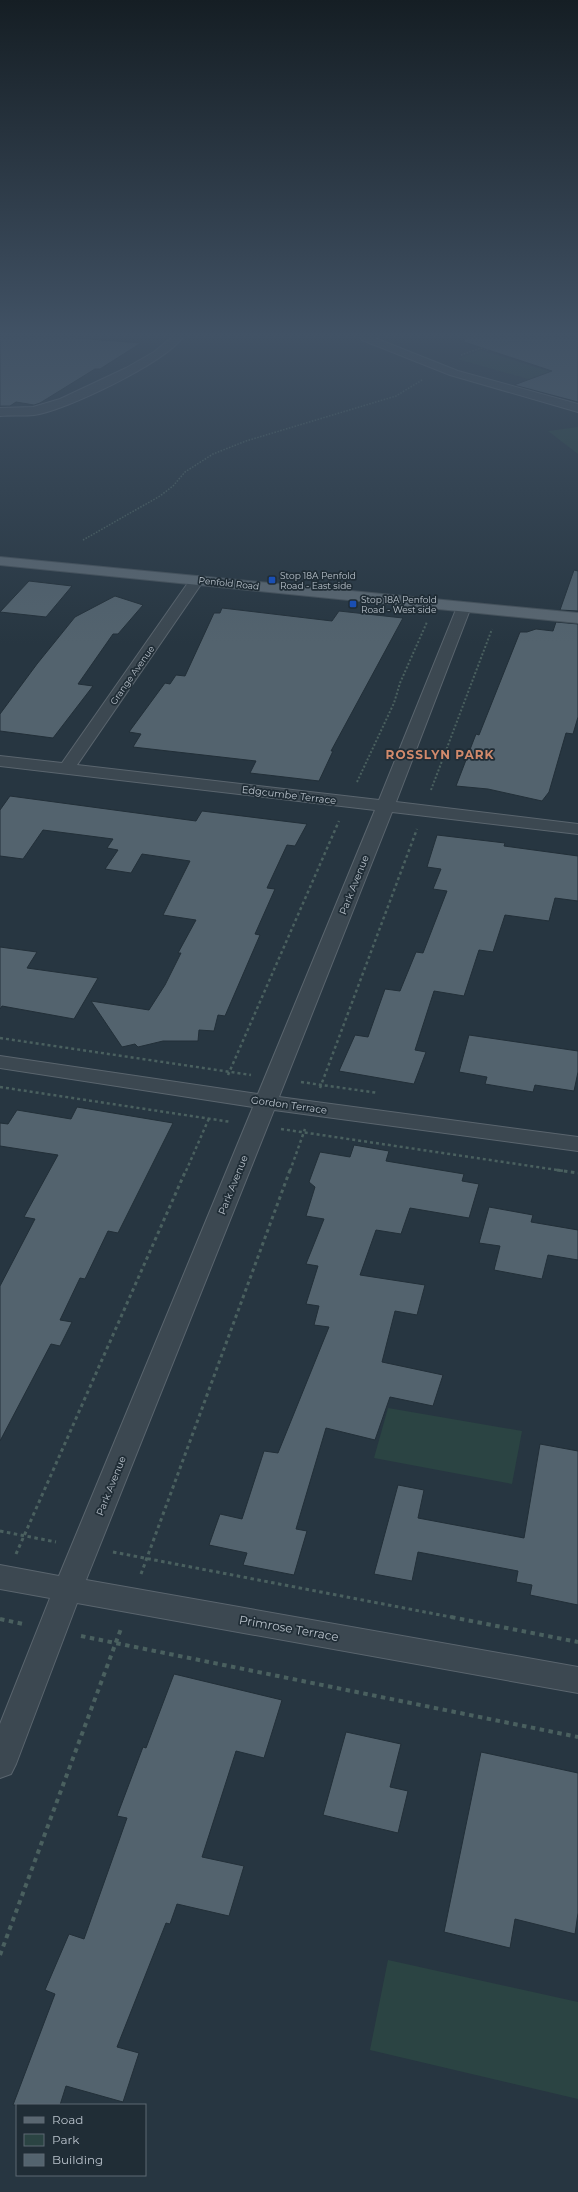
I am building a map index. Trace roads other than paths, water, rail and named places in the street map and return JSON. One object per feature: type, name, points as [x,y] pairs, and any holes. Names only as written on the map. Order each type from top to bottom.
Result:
[{"type":"main road","name":"Penfold Road","points":[[0,561],[578,618]]},
{"type":"street","name":"Grange Avenue","points":[[66,769],[197,580]]},
{"type":"street","name":"Park Avenue","points":[[0,1764],[68,1589],[386,807],[464,607]]},
{"type":"street","name":"Edgcumbe Terrace","points":[[0,761],[578,830]]},
{"type":"street","name":"Gordon Terrace","points":[[0,1062],[313,1108],[578,1144]]},
{"type":"street","name":"Primrose Terrace","points":[[2,1577],[578,1680]]},
{"type":"place","name":"Stop 18A Penfold Road - East side","points":[[272,580]]},
{"type":"place","name":"Stop 18A Penfold Road - West side","points":[[353,604]]},
{"type":"district","name":"ROSSLYN PARK","points":[[440,754]]}]
